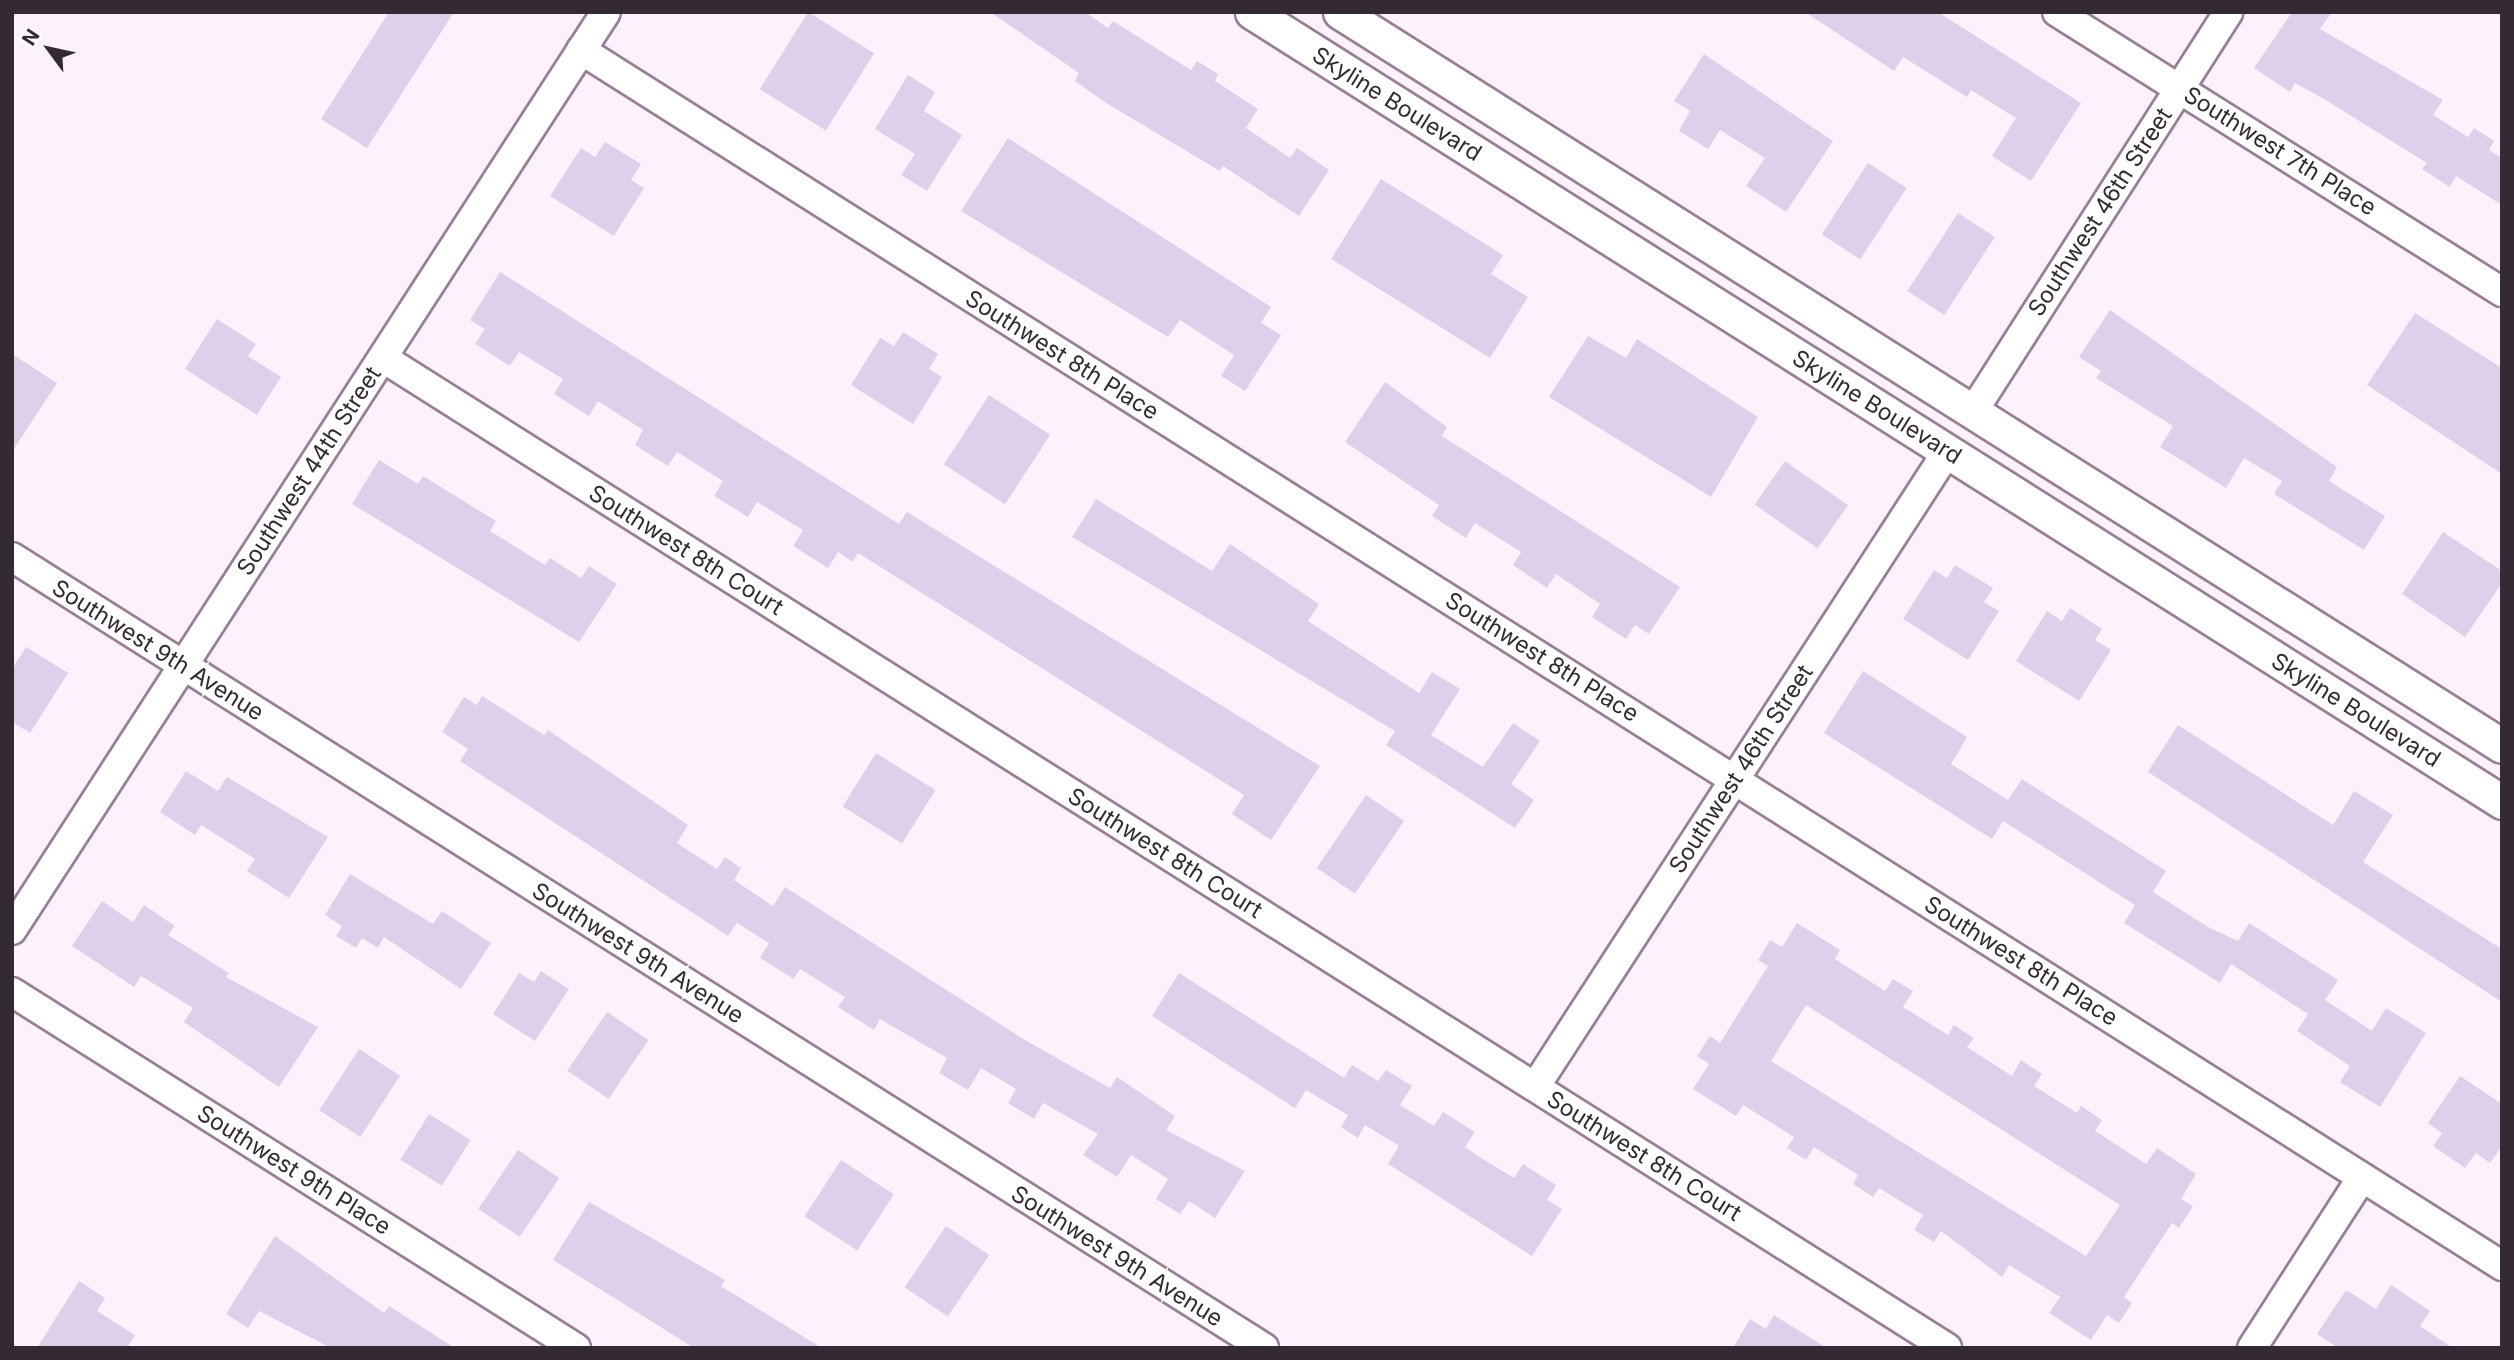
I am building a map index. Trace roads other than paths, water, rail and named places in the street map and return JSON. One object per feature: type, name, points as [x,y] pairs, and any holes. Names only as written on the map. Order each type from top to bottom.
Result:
[{"type":"street","name":"Southwest 44th Street","points":[[12,930],[606,12]]},
{"type":"street","name":"Skyline Boulevard","points":[[1252,12],[2502,802]]},
{"type":"street","name":"Skyline Boulevard","points":[[1339,12],[2502,746]]},
{"type":"street","name":"Southwest 7th Place","points":[[2057,12],[2502,292]]},
{"type":"street","name":"Southwest 46th Street","points":[[1972,413],[2228,12]]},
{"type":"street","name":"Southwest 8th Place","points":[[581,50],[2502,1266]]},
{"type":"street","name":"Southwest 8th Court","points":[[383,358],[1947,1348]]},
{"type":"street","points":[[1947,452],[1972,413]]},
{"type":"street","name":"Southwest 46th Street","points":[[1535,1087],[1947,452]]},
{"type":"street","name":"Southwest 9th Avenue","points":[[12,557],[1264,1348]]},
{"type":"street","name":"Southwest 9th Place","points":[[12,992],[576,1348]]},
{"type":"street","points":[[2252,1348],[2362,1178]]}]
